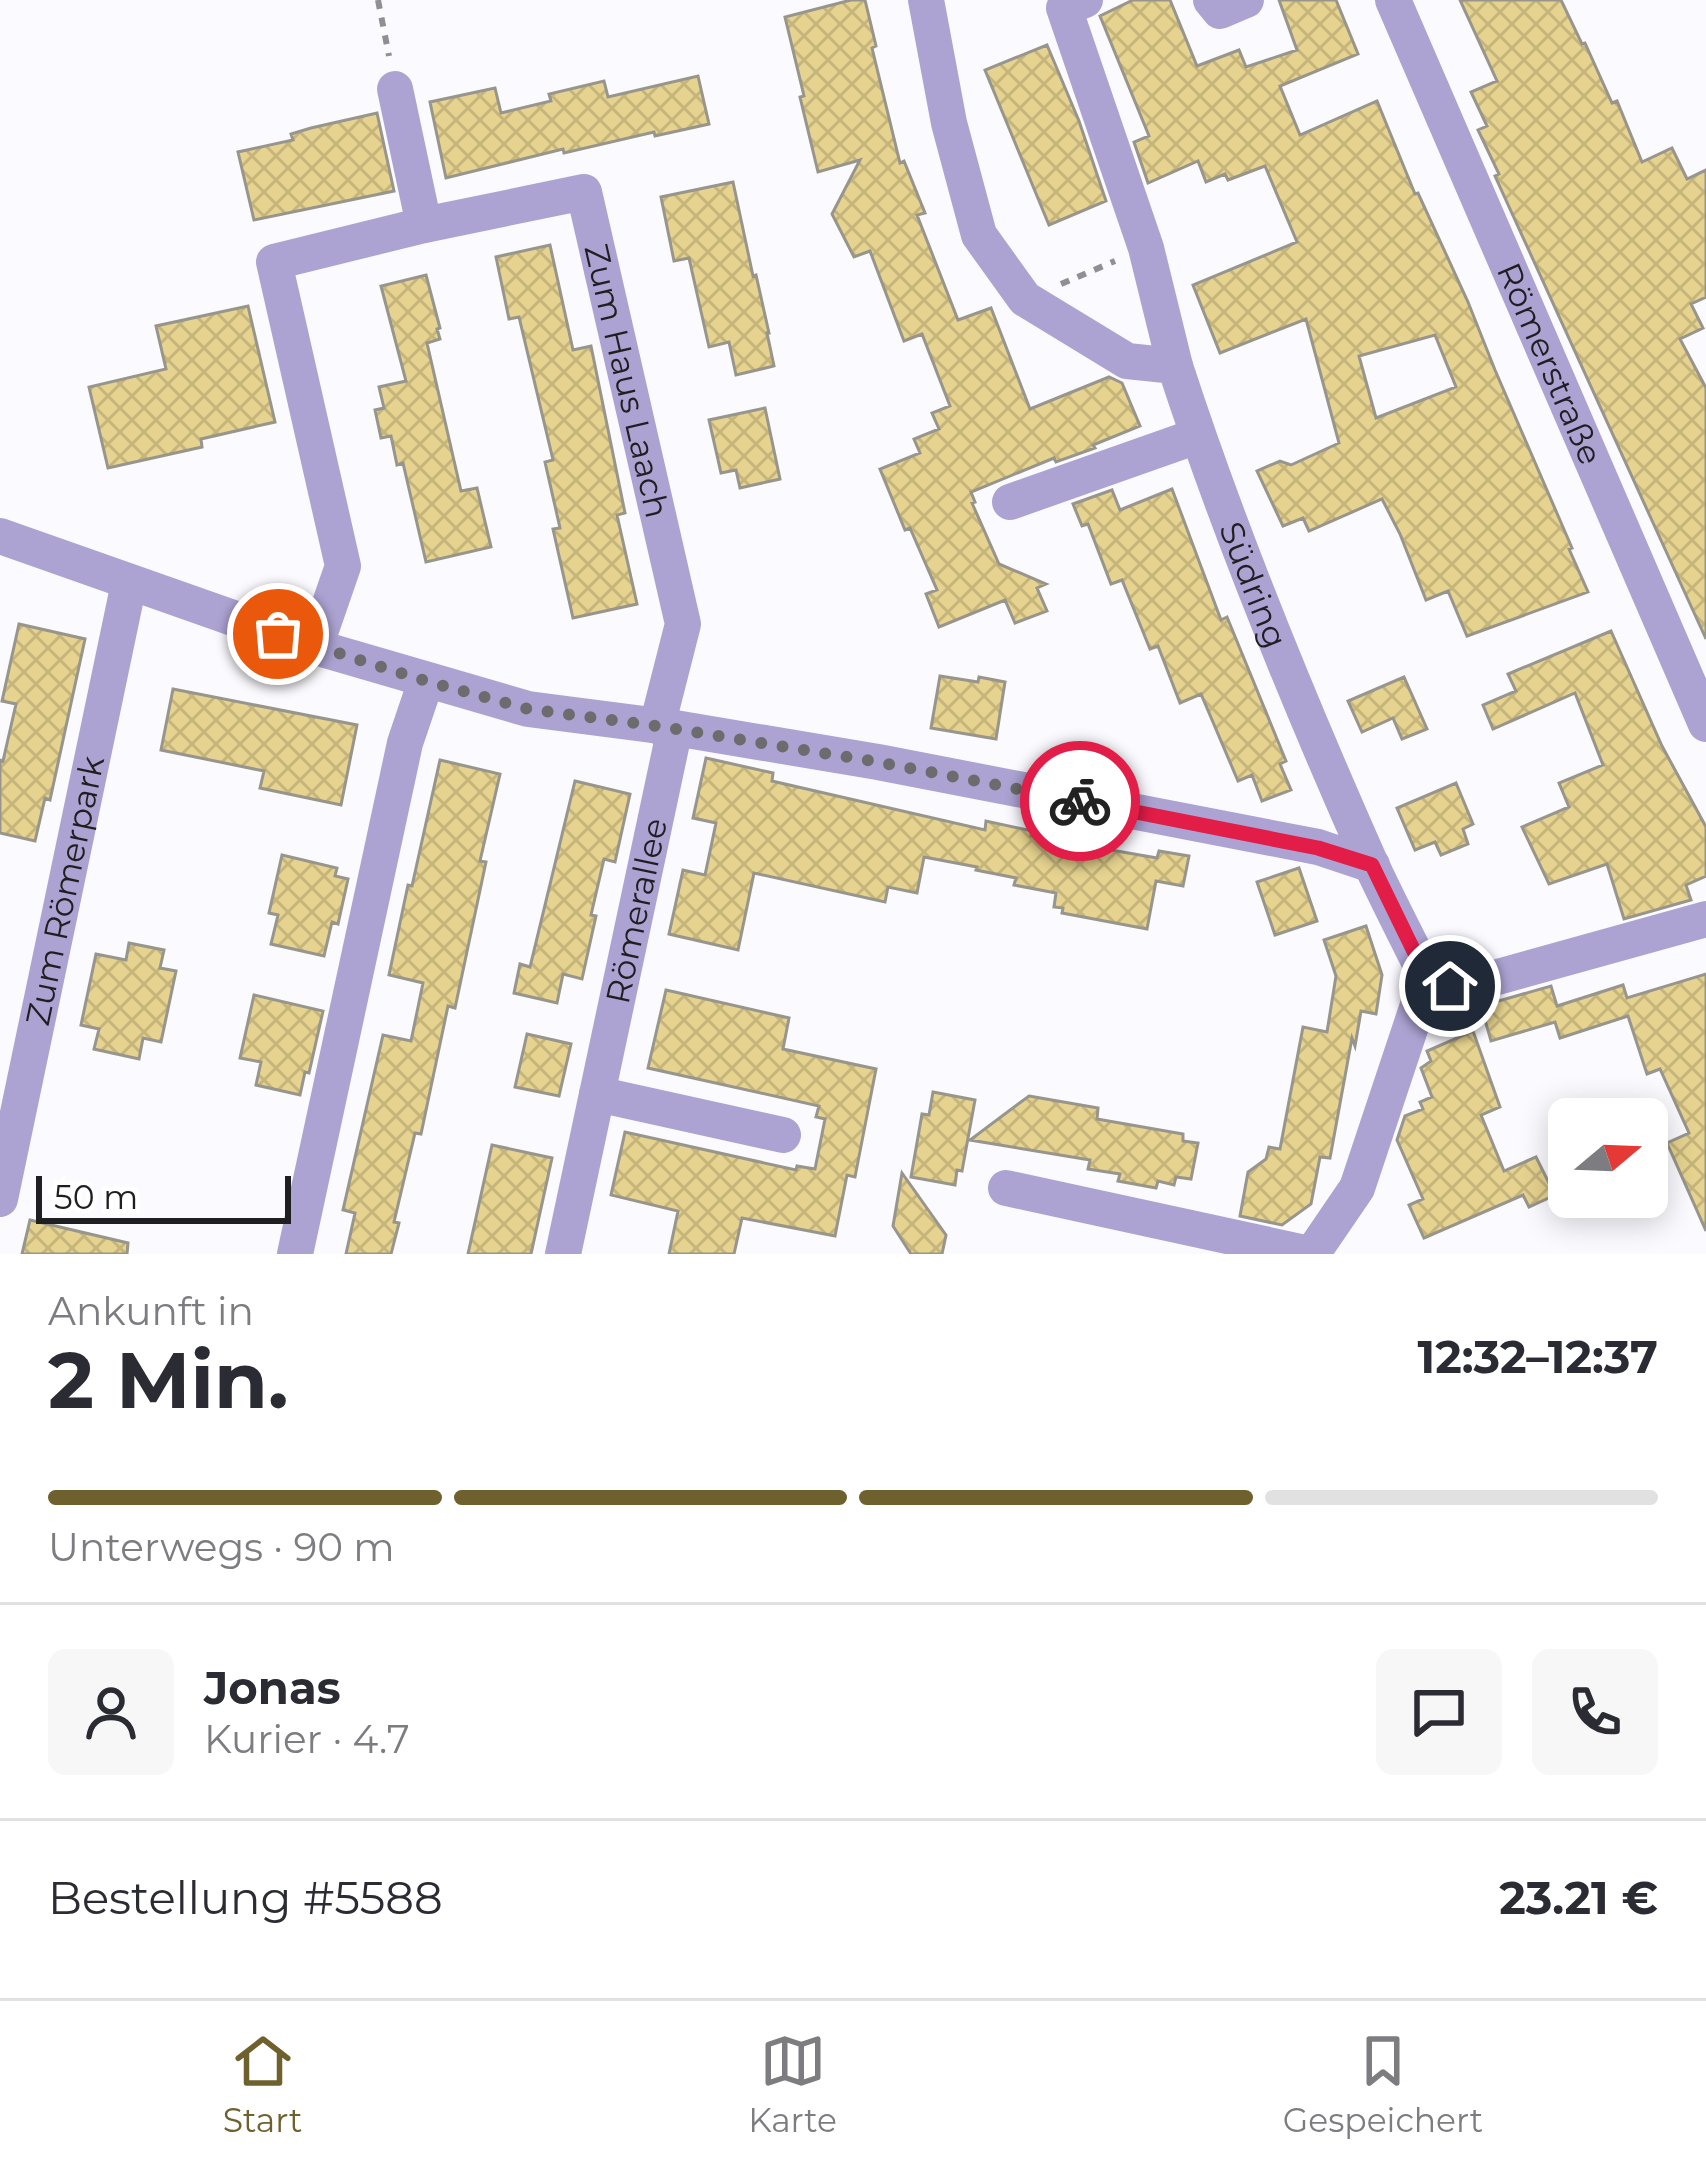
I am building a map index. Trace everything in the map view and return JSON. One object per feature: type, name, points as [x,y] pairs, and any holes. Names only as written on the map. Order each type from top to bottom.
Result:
[{"type":"street","points":[[926,0],[949,123],[979,235],[1025,299],[1127,361],[1174,366]]},
{"type":"street","name":"Südring","points":[[1084,0],[1064,8],[1146,248],[1174,366],[1198,436],[1276,643],[1372,865],[1427,978]]},
{"type":"street","points":[[1211,0],[1220,11],[1246,0]]},
{"type":"street","name":"Römerstraße","points":[[1394,0],[1706,724]]},
{"type":"street","points":[[395,89],[424,225]]},
{"type":"street","name":"Zum Haus Laach","points":[[315,647],[343,566],[274,262],[584,192],[682,625],[666,727]]},
{"type":"street","points":[[1010,502],[1198,436]]},
{"type":"street","points":[[0,536],[315,647],[528,709],[878,762],[1318,848],[1372,865]]},
{"type":"street","name":"Zum Römerpark","points":[[0,1198],[129,583]]},
{"type":"street","points":[[295,1254],[405,743],[426,681]]},
{"type":"street","name":"Römerallee","points":[[563,1254],[666,727]]},
{"type":"street","points":[[1006,1188],[1311,1254],[1357,1188],[1427,978],[1450,986],[1469,985],[1706,919]]},
{"type":"street","points":[[597,1094],[783,1135]]},
{"type":"path","points":[[378,0],[395,89]]},
{"type":"path","points":[[1025,299],[1146,248]]},
{"type":"building","points":[[865,0],[900,163],[904,161],[925,213],[917,215],[958,320],[991,308],[1030,409],[1109,377],[1122,383],[1140,426],[1093,445],[1095,448],[1056,462],[1054,458],[971,492],[999,564],[1046,584],[1037,588],[1047,611],[1015,623],[1005,600],[939,627],[926,594],[937,590],[880,469],[920,453],[914,439],[939,429],[932,413],[950,406],[922,334],[904,341],[870,251],[854,257],[832,214],[860,160],[818,172],[785,17]]},
{"type":"building","points":[[1133,0],[1170,0],[1197,66],[1239,50],[1246,67],[1297,50],[1279,0],[1336,0],[1358,54],[1280,86],[1300,135],[1377,101],[1415,194],[1468,302],[1588,592],[1467,636],[1448,591],[1426,600],[1382,499],[1309,531],[1303,518],[1283,526],[1257,471],[1280,461],[1291,465],[1339,443],[1306,319],[1220,353],[1193,285],[1297,242],[1265,166],[1228,180],[1225,174],[1206,182],[1198,161],[1148,183],[1134,142],[1149,136],[1100,16]],"holes":[[[1435,335],[1456,387],[1376,418],[1359,356]]]},
{"type":"building","points":[[1460,0],[1561,0],[1612,103],[1617,101],[1642,162],[1672,148],[1687,179],[1706,170],[1706,297],[1691,304],[1703,328],[1680,339],[1706,388],[1706,639],[1495,176],[1499,174],[1478,130],[1487,126],[1471,92],[1497,81]]},
{"type":"building","points":[[1047,45],[1106,201],[1049,225],[985,70]]},
{"type":"building","points":[[698,76],[709,124],[564,153],[563,149],[446,178],[430,102],[495,88],[501,113],[551,101],[549,94],[604,81],[608,97]]},
{"type":"building","points":[[377,113],[394,191],[254,220],[238,152]]},
{"type":"building","points":[[733,182],[774,366],[736,375],[729,342],[709,347],[689,258],[674,261],[661,197]]},
{"type":"building","points":[[550,245],[573,350],[591,346],[625,513],[617,515],[637,604],[573,618],[553,529],[560,528],[545,462],[553,460],[519,317],[509,319],[496,257]]},
{"type":"building","points":[[426,275],[440,328],[440,339],[427,343],[461,491],[477,488],[491,547],[426,562],[403,463],[397,465],[391,436],[381,438],[375,410],[384,408],[379,387],[406,381],[381,286]]},
{"type":"building","points":[[248,306],[275,422],[201,439],[202,447],[108,468],[89,387],[166,369],[156,326]]},
{"type":"building","points":[[765,408],[780,479],[740,488],[736,470],[721,473],[709,420]]},
{"type":"building","points":[[1172,489],[1221,620],[1227,617],[1286,761],[1280,764],[1291,790],[1262,801],[1252,775],[1238,781],[1201,694],[1180,703],[1158,646],[1150,649],[1122,580],[1111,584],[1088,524],[1082,526],[1073,504],[1112,490],[1120,510]]},
{"type":"building","points":[[19,624],[85,639],[50,800],[45,798],[35,841],[0,833],[0,760],[16,704],[2,701]]},
{"type":"building","points":[[1611,631],[1662,746],[1706,827],[1706,876],[1686,885],[1691,900],[1624,919],[1607,864],[1549,884],[1522,827],[1569,807],[1559,783],[1603,765],[1575,693],[1493,729],[1483,705],[1516,691],[1508,674]]},
{"type":"building","points":[[940,676],[1005,682],[996,739],[931,728]]},
{"type":"building","points":[[1404,677],[1427,729],[1402,739],[1393,718],[1362,732],[1348,701]]},
{"type":"building","points":[[173,689],[357,725],[341,805],[260,788],[264,771],[161,750]]},
{"type":"building","points":[[706,758],[773,773],[772,781],[985,830],[986,821],[1032,831],[1031,836],[1157,858],[1159,851],[1189,856],[1183,886],[1156,881],[1147,929],[1062,913],[1063,908],[1054,907],[1056,893],[1014,885],[1016,878],[977,867],[924,857],[917,893],[888,887],[885,902],[754,873],[738,950],[669,934],[683,870],[705,875],[716,823],[693,818]]},
{"type":"building","points":[[440,760],[500,774],[480,861],[486,862],[455,1008],[448,1006],[421,1134],[415,1133],[391,1254],[346,1254],[355,1213],[343,1210],[383,1035],[411,1041],[423,983],[389,975]]},
{"type":"building","points":[[575,781],[630,794],[615,862],[604,859],[582,979],[563,974],[557,1003],[514,993],[520,964],[530,967]]},
{"type":"building","points":[[1456,783],[1473,824],[1463,829],[1468,844],[1441,855],[1435,842],[1415,850],[1397,808]]},
{"type":"building","points":[[282,855],[337,868],[335,876],[348,879],[338,924],[332,922],[324,956],[271,944],[278,915],[269,913]]},
{"type":"building","points":[[1299,868],[1317,921],[1275,935],[1257,882]]},
{"type":"building","points":[[1366,926],[1382,975],[1376,1014],[1361,1011],[1330,1158],[1320,1157],[1311,1204],[1282,1225],[1240,1216],[1248,1172],[1266,1159],[1269,1147],[1280,1149],[1303,1027],[1327,1032],[1336,976],[1324,940]]},
{"type":"building","points":[[129,943],[164,950],[160,968],[176,971],[161,1042],[143,1038],[139,1059],[94,1049],[99,1029],[81,1025],[96,954],[126,960]]},
{"type":"building","points":[[1706,974],[1706,1231],[1668,1145],[1689,1133],[1660,1069],[1647,1074],[1628,1016],[1560,1038],[1555,1022],[1491,1041],[1481,1006],[1551,986],[1557,1006],[1623,985],[1627,998]]},
{"type":"building","points":[[666,990],[789,1018],[783,1049],[876,1069],[855,1177],[847,1175],[835,1236],[742,1218],[734,1254],[669,1254],[678,1211],[611,1195],[625,1132],[796,1170],[797,1166],[815,1169],[825,1119],[816,1117],[819,1106],[648,1068]]},
{"type":"building","points":[[254,995],[323,1011],[300,1095],[256,1085],[261,1062],[240,1058]]},
{"type":"building","points":[[1473,1031],[1500,1107],[1481,1115],[1504,1171],[1536,1157],[1548,1181],[1548,1198],[1529,1207],[1523,1195],[1424,1238],[1409,1205],[1423,1199],[1397,1140],[1405,1116],[1423,1109],[1420,1102],[1432,1097],[1421,1068],[1431,1061],[1427,1051]]},
{"type":"building","points":[[527,1034],[571,1044],[559,1096],[515,1087]]},
{"type":"building","points":[[933,1092],[975,1100],[962,1171],[957,1170],[955,1185],[911,1177],[922,1114],[929,1115]]},
{"type":"building","points":[[1029,1096],[1098,1108],[1097,1119],[1183,1134],[1183,1141],[1198,1143],[1191,1179],[1176,1177],[1174,1185],[1158,1181],[1156,1188],[1118,1181],[1120,1174],[1088,1169],[1090,1160],[970,1140]]},
{"type":"building","points":[[492,1145],[552,1158],[531,1254],[468,1254]]},
{"type":"building","points":[[902,1173],[946,1235],[942,1254],[911,1254],[893,1226]]},
{"type":"building","points":[[30,1220],[128,1243],[127,1254],[22,1254]]},
{"type":"way so far","points":[[278,634],[528,709],[878,762],[1080,801]]},
{"type":"route","points":[[1080,801],[1318,848],[1372,865],[1427,978],[1450,986]]}]
